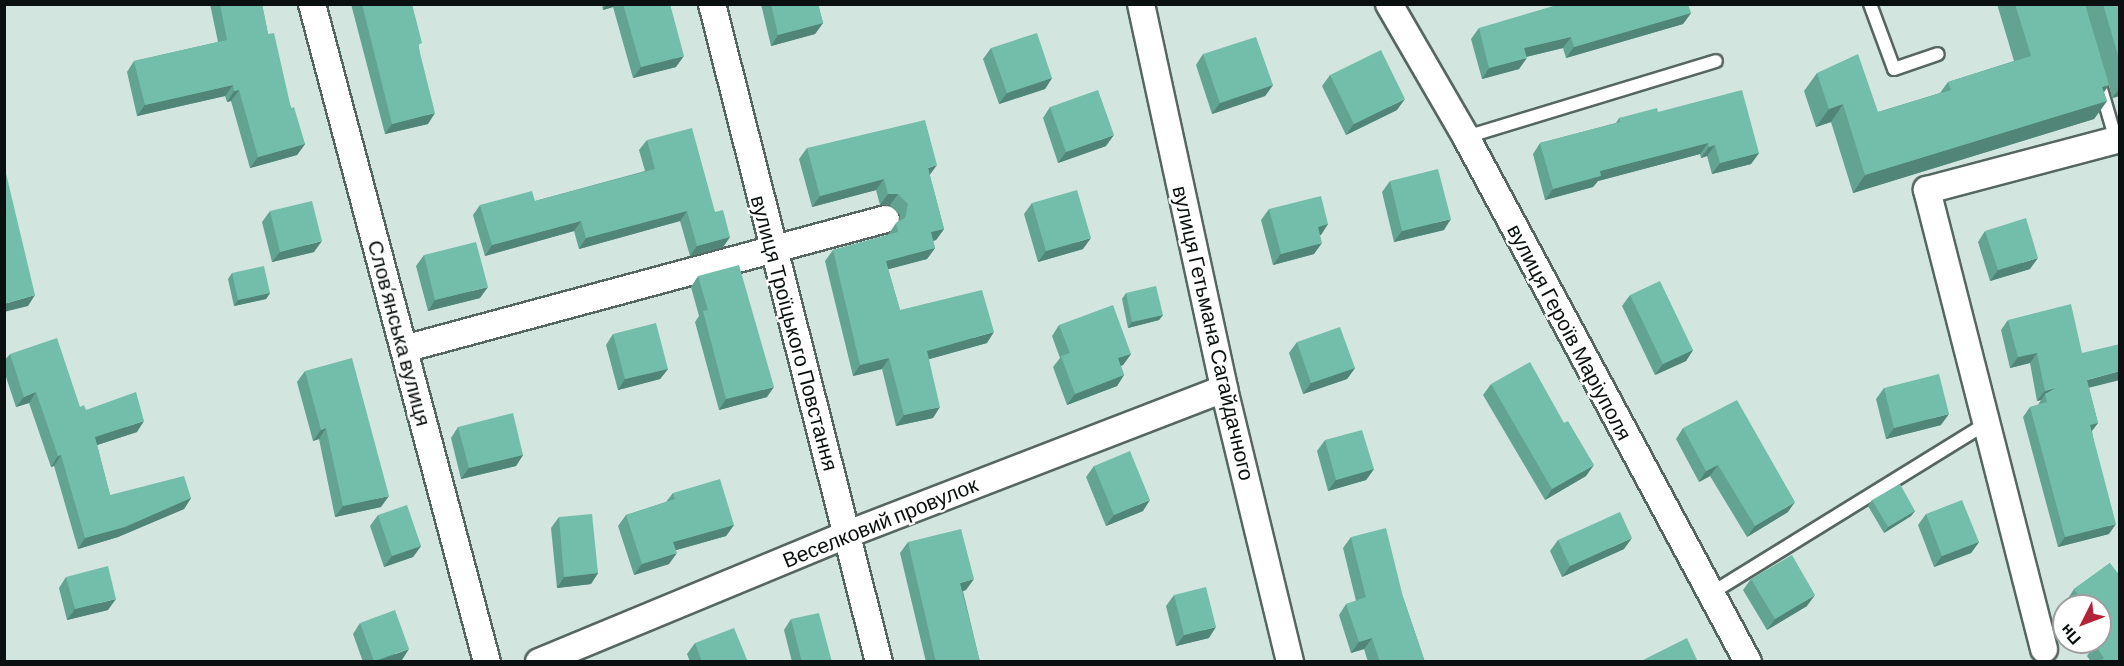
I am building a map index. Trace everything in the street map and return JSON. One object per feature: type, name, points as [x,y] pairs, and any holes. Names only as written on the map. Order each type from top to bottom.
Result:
[{"type":"street","name":"Словʼянська вулиця","points":[[312,4],[487,662]]},
{"type":"street","name":"вулиця Троїцького Повстання","points":[[712,4],[879,662]]},
{"type":"street","name":"вулиця Гетьмана Сагайдачного","points":[[1141,4],[1224,389],[1290,662]]},
{"type":"street","name":"вулиця Героїв Маріуполя","points":[[1389,4],[1466,137],[1748,662]]},
{"type":"street","points":[[2044,649],[1927,190],[2118,140]]},
{"type":"street","points":[[404,349],[886,219]]},
{"type":"street","name":"Веселковий провулок","points":[[538,662],[848,534],[1224,389]]},
{"type":"lane","points":[[1870,4],[1894,69],[1938,54]]},
{"type":"lane","points":[[1466,137],[1716,61]]},
{"type":"lane","points":[[2096,72],[2118,140]]},
{"type":"lane","points":[[1710,594],[1987,423]]},
{"type":"building","points":[[220,4],[262,4],[268,34],[274,33],[291,108],[294,107],[305,144],[258,157],[239,90],[234,91],[233,85],[145,105],[134,61],[227,40]]},
{"type":"building","points":[[362,4],[412,4],[422,43],[418,45],[435,113],[392,124]]},
{"type":"building","points":[[623,4],[670,4],[684,56],[641,67]]},
{"type":"building","points":[[771,4],[818,4],[823,23],[778,35]]},
{"type":"building","points":[[1560,4],[1688,4],[1691,13],[1574,47],[1571,37],[1524,48],[1527,58],[1489,68],[1479,28]]},
{"type":"building","points":[[2015,4],[2085,4],[2109,85],[2102,87],[2107,101],[1865,175],[1843,104],[1829,109],[1817,73],[1858,54],[1878,112],[1951,90],[1948,82],[2031,56]]},
{"type":"building","points":[[2103,4],[2120,4],[2120,62]]},
{"type":"building","points":[[1037,33],[1052,78],[1007,93],[991,48]]},
{"type":"building","points":[[1256,37],[1273,85],[1220,103],[1203,54]]},
{"type":"building","points":[[1381,50],[1405,99],[1354,124],[1330,75]]},
{"type":"building","points":[[1098,90],[1114,135],[1066,152],[1050,107]]},
{"type":"building","points":[[1742,90],[1759,153],[1720,163],[1715,145],[1709,147],[1708,143],[1600,171],[1601,176],[1553,189],[1540,143],[1620,122],[1619,118],[1657,108],[1658,112]]},
{"type":"building","points":[[925,120],[937,165],[928,168],[944,229],[931,232],[935,248],[886,261],[900,310],[982,290],[994,332],[927,351],[940,407],[904,415],[889,358],[860,365],[833,250],[898,232],[896,223],[905,218],[908,204],[898,194],[888,194],[884,179],[820,196],[807,148]]},
{"type":"building","points":[[692,128],[715,212],[723,210],[730,237],[697,246],[687,211],[586,238],[581,221],[492,245],[480,205],[532,191],[535,201],[655,169],[647,140]]},
{"type":"building","points":[[4,165],[35,295],[4,304]]},
{"type":"building","points":[[1438,169],[1451,219],[1402,231],[1390,181]]},
{"type":"building","points":[[1077,190],[1091,238],[1046,251],[1032,203]]},
{"type":"building","points":[[1321,196],[1328,224],[1318,227],[1322,243],[1281,254],[1269,209]]},
{"type":"building","points":[[312,201],[322,241],[280,252],[270,211]]},
{"type":"building","points":[[2026,218],[2038,258],[1998,270],[1985,231]]},
{"type":"building","points":[[476,242],[488,287],[435,300],[424,255]]},
{"type":"building","points":[[739,265],[774,387],[726,399],[703,311],[708,310],[698,276]]},
{"type":"building","points":[[264,266],[270,293],[238,300],[232,273]]},
{"type":"building","points":[[1660,281],[1693,350],[1663,364],[1630,295]]},
{"type":"building","points":[[1156,286],[1163,315],[1132,322],[1126,293]]},
{"type":"building","points":[[2071,304],[2082,353],[2120,344],[2120,371],[2087,380],[2098,423],[2090,425],[2116,524],[2065,537],[2030,407],[2047,402],[2045,394],[2056,388],[2045,391],[2037,353],[2018,357],[2008,320]]},
{"type":"building","points":[[1113,305],[1131,354],[1118,358],[1124,375],[1075,394],[1061,356],[1070,353],[1059,325]]},
{"type":"building","points":[[656,323],[668,369],[625,379],[613,334]]},
{"type":"building","points":[[1340,327],[1355,368],[1311,383],[1297,342]]},
{"type":"building","points":[[57,338],[80,407],[84,405],[86,410],[136,392],[144,421],[95,437],[110,495],[184,476],[191,498],[125,527],[85,538],[61,455],[58,456],[36,392],[24,397],[10,354]]},
{"type":"building","points":[[352,358],[389,496],[343,506],[326,428],[321,430],[305,371]]},
{"type":"building","points":[[1530,362],[1564,423],[1568,421],[1594,465],[1552,489],[1491,384]]},
{"type":"building","points":[[1939,374],[1949,414],[1894,428],[1884,388]]},
{"type":"building","points":[[1737,400],[1795,502],[1755,526],[1718,465],[1706,471],[1683,428]]},
{"type":"building","points":[[513,413],[523,455],[469,468],[458,427]]},
{"type":"building","points":[[1362,430],[1374,469],[1336,480],[1325,440]]},
{"type":"building","points":[[1130,451],[1150,500],[1114,515],[1094,466]]},
{"type":"building","points":[[720,479],[734,525],[673,542],[677,553],[642,564],[626,515],[675,499],[673,493]]},
{"type":"building","points":[[1900,484],[1915,511],[1888,527],[1872,500]]},
{"type":"building","points":[[1962,500],[1979,542],[1942,556],[1926,514]]},
{"type":"building","points":[[407,505],[421,546],[392,556],[378,515]]},
{"type":"building","points":[[1620,512],[1632,538],[1570,566],[1558,540]]},
{"type":"building","points":[[592,514],[598,573],[564,577],[559,517]]},
{"type":"building","points":[[1386,528],[1403,597],[1425,662],[1380,662],[1372,638],[1359,642],[1346,604],[1366,597],[1351,537]]},
{"type":"building","points":[[961,529],[974,579],[960,583],[980,662],[936,662],[908,542]]},
{"type":"building","points":[[1792,555],[1815,595],[1775,619],[1751,579]]},
{"type":"building","points":[[2110,563],[2120,576],[2120,662],[2100,662],[2104,658],[2101,654],[2112,654],[2112,594],[2078,594],[2074,589]]},
{"type":"building","points":[[108,566],[116,599],[75,609],[66,577]]},
{"type":"building","points":[[1206,587],[1216,627],[1184,635],[1174,595]]},
{"type":"building","points":[[395,610],[409,649],[374,661],[360,623]]},
{"type":"building","points":[[819,613],[832,662],[802,662],[791,619]]},
{"type":"building","points":[[734,628],[748,662],[702,662],[695,643]]},
{"type":"building","points":[[1687,638],[1698,662],[1639,662]]}]
